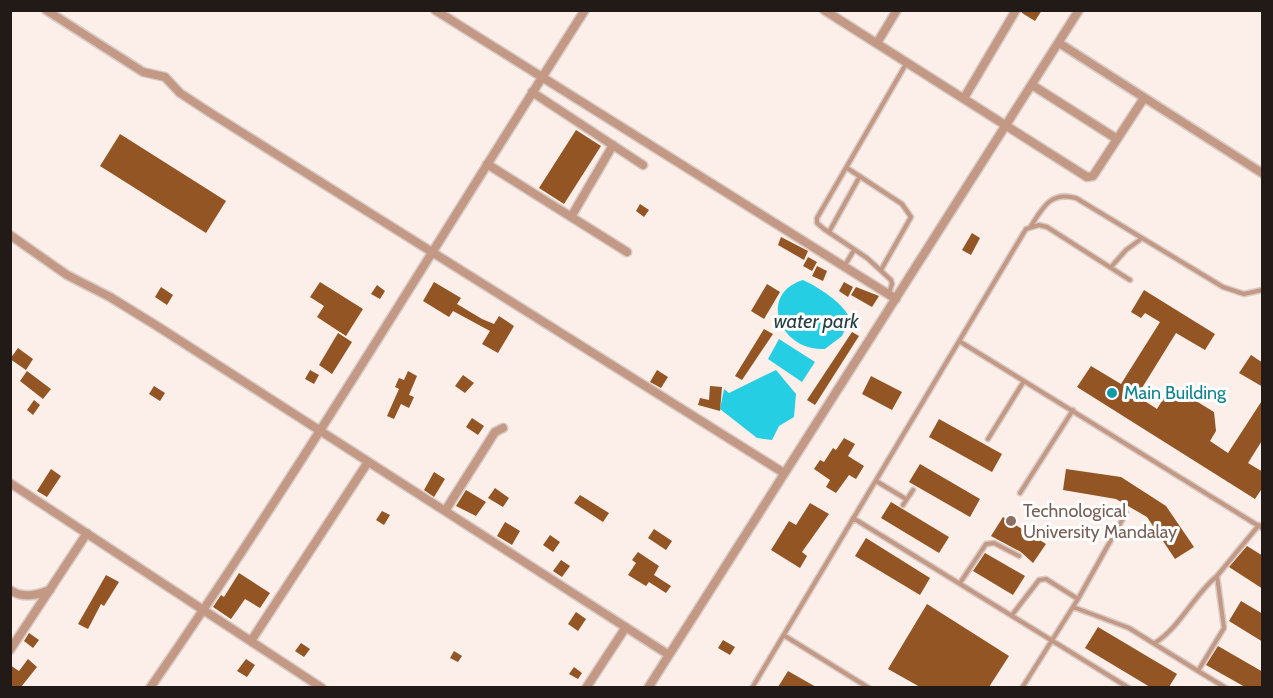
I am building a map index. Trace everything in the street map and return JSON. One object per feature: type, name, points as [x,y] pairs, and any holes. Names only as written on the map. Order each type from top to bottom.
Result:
[{"type":"street","points":[[46,10],[143,72],[165,77],[180,93],[784,473]]},
{"type":"street","points":[[435,10],[897,299]]},
{"type":"street","points":[[150,687],[204,611],[585,10]]},
{"type":"street","points":[[824,10],[1006,127],[1091,177],[1144,98]]},
{"type":"street","points":[[877,43],[897,10]]},
{"type":"street","points":[[964,98],[1016,10]]},
{"type":"street","points":[[648,687],[1079,10]]},
{"type":"street","points":[[1059,43],[1263,173]]},
{"type":"street","points":[[1032,85],[1117,139]]},
{"type":"street","points":[[532,92],[643,165]]},
{"type":"street","points":[[572,217],[614,145]]},
{"type":"street","points":[[487,164],[627,252]]},
{"type":"street","points":[[10,236],[67,274],[110,297],[320,430],[669,655]]},
{"type":"street","points":[[445,511],[495,432],[503,428]]},
{"type":"street","points":[[251,641],[368,462]]},
{"type":"street","points":[[10,483],[322,687]]},
{"type":"street","points":[[10,650],[87,533]]},
{"type":"street","points":[[10,590],[24,595],[36,595],[50,590]]},
{"type":"street","points":[[586,687],[626,627]]},
{"type":"lane","points":[[889,293],[892,284],[881,270],[817,223],[817,218],[906,64]]},
{"type":"lane","points":[[847,168],[902,204],[912,217],[881,270]]},
{"type":"lane","points":[[829,232],[860,176]]},
{"type":"lane","points":[[752,687],[785,636],[1022,234],[1031,227],[1048,201],[1064,195],[1076,198],[1223,287],[1244,294],[1263,290]]},
{"type":"lane","points":[[1031,227],[1039,225],[1047,227],[1130,280]]},
{"type":"lane","points":[[1111,267],[1126,250],[1141,239]]},
{"type":"lane","points":[[844,266],[854,250]]},
{"type":"lane","points":[[960,341],[1261,527],[1217,576],[1202,589],[1172,629],[1155,643]]},
{"type":"lane","points":[[988,439],[1024,381]]},
{"type":"lane","points":[[1020,494],[1073,410]]},
{"type":"lane","points":[[876,481],[906,499]]},
{"type":"lane","points":[[903,505],[913,490]]},
{"type":"lane","points":[[1022,687],[1078,598],[1126,513]]},
{"type":"lane","points":[[854,518],[1129,687]]},
{"type":"lane","points":[[960,583],[986,544],[994,543],[1018,556]]},
{"type":"lane","points":[[1198,671],[1224,627],[1217,576]]},
{"type":"lane","points":[[1012,615],[1039,580],[1046,579],[1078,598]]},
{"type":"lane","points":[[1072,607],[1130,628],[1226,687]]},
{"type":"lane","points":[[785,636],[869,687]]},
{"type":"water","name":"water park","points":[[803,280],[836,301],[850,319],[842,336],[825,349],[809,347],[796,341],[786,332],[780,321],[778,309],[781,297],[789,287]]},
{"type":"water","points":[[779,339],[815,362],[802,382],[768,359]]},
{"type":"water","points":[[776,370],[796,394],[794,417],[779,426],[772,440],[757,438],[720,409],[724,389],[729,393]]},
{"type":"building","points":[[1022,10],[1042,10],[1035,21],[1022,13]]},
{"type":"building","points":[[576,130],[601,146],[564,204],[539,188]]},
{"type":"building","points":[[120,134],[226,201],[206,233],[100,166]]},
{"type":"building","points":[[640,204],[649,210],[644,217],[636,211]]},
{"type":"building","points":[[972,233],[980,238],[971,255],[962,250]]},
{"type":"building","points":[[781,237],[808,251],[804,260],[778,245]]},
{"type":"building","points":[[808,257],[817,262],[812,271],[803,266]]},
{"type":"building","points":[[817,266],[827,271],[823,281],[812,276]]},
{"type":"building","points":[[320,282],[363,309],[346,336],[317,317],[324,306],[310,297]]},
{"type":"building","points":[[434,282],[461,298],[457,304],[482,319],[494,324],[499,316],[514,326],[498,353],[482,344],[490,331],[453,311],[449,317],[423,301]]},
{"type":"building","points":[[844,282],[853,287],[848,297],[839,291]]},
{"type":"building","points":[[767,284],[780,292],[764,319],[751,311]]},
{"type":"building","points":[[377,285],[385,291],[380,299],[371,294]]},
{"type":"building","points":[[161,287],[173,295],[167,305],[155,297]]},
{"type":"building","points":[[856,287],[879,296],[872,307],[851,295]]},
{"type":"building","name":"Main Building","points":[[1144,290],[1215,334],[1205,350],[1176,333],[1137,396],[1157,409],[1165,396],[1178,390],[1214,412],[1216,431],[1210,441],[1228,453],[1263,399],[1263,439],[1248,463],[1263,472],[1263,487],[1255,499],[1077,387],[1091,366],[1121,384],[1160,322],[1145,313],[1141,318],[1131,312]]},
{"type":"building","points":[[764,329],[773,334],[742,380],[735,376]]},
{"type":"building","points":[[852,332],[859,336],[815,405],[807,400]]},
{"type":"building","points":[[338,333],[352,342],[332,374],[319,365]]},
{"type":"building","points":[[18,348],[33,359],[26,370],[10,359]]},
{"type":"building","name":"Main Building","points":[[1251,355],[1263,363],[1263,387],[1239,373]]},
{"type":"building","points":[[310,370],[319,375],[314,384],[305,379]]},
{"type":"building","points":[[657,370],[668,377],[661,388],[650,382]]},
{"type":"building","points":[[27,371],[51,389],[43,399],[20,381]]},
{"type":"building","points":[[408,371],[417,376],[409,395],[414,397],[409,408],[401,404],[394,419],[387,416],[399,389],[395,387],[399,378],[404,380]]},
{"type":"building","points":[[463,375],[474,383],[465,393],[455,386]]},
{"type":"building","points":[[871,376],[902,392],[892,410],[862,394]]},
{"type":"building","points":[[154,386],[165,393],[160,401],[149,394]]},
{"type":"building","points":[[710,386],[722,387],[720,411],[698,405],[700,398],[709,400]]},
{"type":"building","points":[[34,400],[40,405],[33,415],[27,410]]},
{"type":"building","points":[[472,418],[484,426],[478,435],[466,427]]},
{"type":"building","points":[[939,419],[1002,454],[992,472],[929,437]]},
{"type":"building","points":[[844,438],[855,444],[848,456],[864,466],[856,479],[849,475],[836,493],[826,487],[830,480],[814,469],[820,460],[824,462],[833,448],[836,450]]},
{"type":"building","points":[[920,464],[980,499],[970,517],[909,482]]},
{"type":"building","points":[[51,469],[61,476],[47,497],[37,491]]},
{"type":"building","points":[[1066,469],[1121,477],[1166,506],[1194,547],[1175,559],[1147,517],[1116,499],[1063,490]]},
{"type":"building","points":[[434,472],[445,479],[434,497],[424,490]]},
{"type":"building","points":[[495,488],[509,498],[503,507],[488,498]]},
{"type":"building","points":[[466,490],[486,502],[476,516],[456,506]]},
{"type":"building","points":[[580,495],[609,513],[603,522],[574,503]]},
{"type":"building","points":[[891,502],[949,537],[939,553],[881,518]]},
{"type":"building","points":[[810,503],[829,514],[802,552],[807,556],[800,568],[771,550],[789,521],[796,525]]},
{"type":"building","points":[[382,511],[390,515],[384,525],[376,520]]},
{"type":"building","points":[[1003,517],[1046,544],[1033,563],[1021,552],[991,536]]},
{"type":"building","points":[[505,522],[520,531],[512,545],[497,536]]},
{"type":"building","points":[[654,529],[672,541],[666,550],[648,538]]},
{"type":"building","points":[[550,535],[560,542],[553,552],[543,545]]},
{"type":"building","points":[[866,538],[930,578],[920,595],[855,556]]},
{"type":"building","points":[[1247,546],[1263,556],[1263,589],[1229,567]]},
{"type":"building","points":[[638,552],[659,566],[654,575],[671,586],[666,593],[649,582],[646,586],[628,575],[636,563],[632,560]]},
{"type":"building","points":[[985,553],[1025,576],[1013,595],[973,571]]},
{"type":"building","points":[[561,560],[570,566],[562,577],[553,571]]},
{"type":"building","points":[[239,573],[270,593],[260,608],[245,599],[231,619],[213,607],[221,595],[224,597]]},
{"type":"building","points":[[106,575],[119,582],[104,606],[101,604],[88,629],[78,624]]},
{"type":"building","points":[[1241,601],[1263,614],[1263,642],[1229,621]]},
{"type":"building","points":[[927,604],[1009,656],[989,687],[920,687],[888,669]]},
{"type":"building","points":[[576,612],[586,619],[578,631],[568,624]]},
{"type":"building","points":[[1098,627],[1177,674],[1169,687],[1150,687],[1085,648]]},
{"type":"building","points":[[29,633],[39,640],[33,648],[24,641]]},
{"type":"building","points":[[723,640],[735,647],[730,655],[718,648]]},
{"type":"building","points":[[301,643],[310,649],[304,657],[295,651]]},
{"type":"building","points":[[1218,646],[1263,672],[1263,687],[1245,687],[1206,665]]},
{"type":"building","points":[[454,651],[462,656],[458,662],[450,658]]},
{"type":"building","points":[[28,659],[37,667],[21,687],[10,687],[10,665],[19,671]]},
{"type":"building","points":[[246,659],[255,665],[247,677],[237,671]]},
{"type":"building","points":[[574,667],[582,673],[578,679],[569,674]]},
{"type":"building","points":[[788,671],[816,687],[778,687]]},
{"type":"place","name":"Main Building","points":[[1112,393]]},
{"type":"place","name":"Technological University Mandalay","points":[[1011,521]]}]
